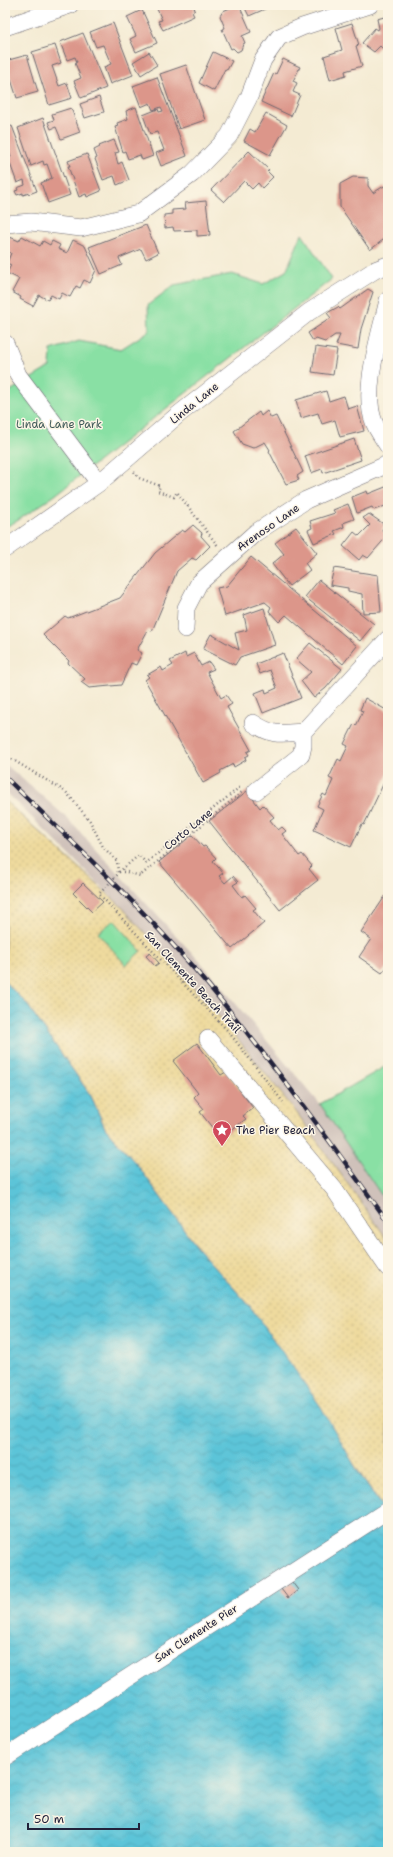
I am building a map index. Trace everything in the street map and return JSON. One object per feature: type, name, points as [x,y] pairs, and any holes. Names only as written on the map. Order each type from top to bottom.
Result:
[{"type":"street","points":[[5,27],[70,5]]},
{"type":"street","points":[[5,224],[31,222],[82,228],[138,214],[192,174],[229,136],[249,97],[263,60],[279,37],[302,27],[370,5]]},
{"type":"street","name":"Linda Lane","points":[[5,549],[99,483],[179,414],[309,312],[375,270],[388,265]]},
{"type":"street","points":[[388,300],[372,370],[370,396],[373,422],[388,446]]},
{"type":"street","points":[[5,344],[18,375],[99,483]]},
{"type":"street","name":"Arenoso Lane","points":[[185,629],[186,608],[199,583],[226,557],[255,533],[306,500],[388,463]]},
{"type":"street","points":[[248,789],[301,755],[303,746],[303,732],[388,639]]},
{"type":"street","points":[[253,723],[268,732],[280,734],[303,732]]},
{"type":"street","points":[[208,1039],[334,1189],[388,1268]]},
{"type":"street","name":"San Clemente Pier","points":[[5,1757],[388,1510]]},
{"type":"path","points":[[139,478],[160,486],[158,491],[174,497],[177,492],[226,557]]},
{"type":"path","points":[[5,755],[66,792],[90,821],[103,847],[118,861],[118,872],[127,872],[140,876],[248,789]]},
{"type":"path","name":"Corto Lane","points":[[118,872],[139,855],[146,863],[248,789]]},
{"type":"path","name":"San Clemente Beach Trail","points":[[118,872],[99,894],[228,1031],[286,1105]]},
{"type":"shaded area","points":[[5,764],[65,816],[205,967],[320,1104],[388,1205],[388,1240],[297,1113],[224,1022],[121,906],[5,791]]},
{"type":"sand","name":"The Pier Beach","points":[[5,801],[121,906],[224,1022],[297,1113],[388,1240],[388,1516],[249,1305],[199,1250],[138,1166],[105,1128],[91,1096],[26,1003],[5,982]]},
{"type":"green space","name":"Linda Lane Park","points":[[302,234],[332,279],[54,496],[17,521],[5,527],[5,394],[50,367],[51,350],[79,341],[121,349],[149,331],[148,305],[174,285],[232,274],[263,284],[286,271]]},
{"type":"green space","points":[[114,920],[141,951],[126,965],[98,933]]},
{"type":"green space","points":[[388,1065],[388,1205],[320,1104]]},
{"type":"water","points":[[5,982],[26,1003],[91,1096],[105,1128],[138,1166],[199,1250],[249,1305],[321,1407],[360,1475],[388,1516],[388,1852],[5,1852]]},
{"type":"building","points":[[166,5],[199,5],[194,7],[195,10],[192,12],[194,16],[163,30],[158,21],[162,20],[157,9]]},
{"type":"building","points":[[239,5],[251,32],[242,36],[245,43],[243,44],[241,50],[237,52],[233,48],[231,49],[222,29],[225,28],[220,16],[223,11]]},
{"type":"building","points":[[274,5],[249,16],[244,6]]},
{"type":"building","points":[[142,10],[157,43],[136,52],[130,39],[136,36],[127,17]]},
{"type":"building","points":[[388,16],[388,59],[386,59],[387,53],[380,46],[374,52],[362,43],[375,28],[378,30],[377,19]]},
{"type":"building","points":[[113,23],[133,75],[110,84],[104,67],[111,64],[103,45],[96,47],[90,32]]},
{"type":"building","points":[[352,23],[359,45],[356,46],[362,66],[345,71],[346,75],[330,80],[324,56],[342,50],[336,28]]},
{"type":"building","points":[[83,33],[106,88],[81,98],[74,81],[81,78],[75,63],[77,62],[75,57],[67,60],[60,42]]},
{"type":"building","points":[[55,45],[61,63],[52,66],[59,86],[67,83],[72,98],[49,105],[32,52]]},
{"type":"building","points":[[149,52],[157,65],[141,75],[133,62]]},
{"type":"building","points":[[213,52],[232,61],[227,70],[225,69],[214,91],[199,83]]},
{"type":"building","points":[[27,55],[38,92],[17,98],[5,61]]},
{"type":"building","points":[[283,59],[300,67],[293,81],[297,83],[293,92],[300,95],[291,116],[261,102],[274,73],[276,74]]},
{"type":"building","points":[[186,65],[205,120],[179,129],[160,74]]},
{"type":"building","points":[[157,77],[187,156],[161,166],[156,153],[164,150],[157,132],[150,134],[143,115],[158,109],[159,112],[163,111],[161,107],[153,110],[150,103],[141,107],[133,86]]},
{"type":"building","points":[[99,97],[104,112],[85,118],[80,104]]},
{"type":"building","points":[[136,107],[153,156],[142,160],[140,155],[128,159],[125,151],[123,152],[115,127],[118,126],[117,123],[128,119],[126,111]]},
{"type":"building","points":[[71,108],[80,132],[61,139],[56,127],[51,129],[48,122],[54,120],[52,114]]},
{"type":"building","points":[[266,113],[287,125],[270,155],[244,141],[250,129],[255,132]]},
{"type":"building","points":[[43,118],[70,195],[48,203],[41,183],[52,178],[47,164],[44,165],[43,161],[31,166],[18,128]]},
{"type":"building","points":[[12,126],[37,191],[29,194],[23,195],[23,193],[17,195],[15,191],[18,190],[17,188],[25,185],[24,180],[17,183],[8,158],[11,157],[9,152],[5,154],[5,128]]},
{"type":"building","points":[[114,140],[119,152],[115,153],[118,164],[122,162],[129,180],[117,185],[114,176],[103,180],[95,159],[97,158],[94,150],[100,147],[99,146]]},
{"type":"building","points":[[249,151],[269,170],[267,171],[273,177],[262,188],[258,183],[252,189],[244,181],[224,202],[211,190]]},
{"type":"building","points":[[87,154],[101,191],[87,197],[86,194],[79,197],[68,166],[70,166],[68,161]]},
{"type":"building","points":[[353,177],[368,178],[368,186],[373,193],[384,186],[388,192],[388,236],[370,250],[340,207],[340,184]]},
{"type":"building","points":[[206,201],[210,235],[197,236],[197,230],[174,231],[173,227],[165,228],[164,215],[172,214],[172,210],[186,209],[185,203]]},
{"type":"building","points":[[146,225],[158,253],[146,259],[141,249],[119,258],[122,265],[101,274],[89,247]]},
{"type":"building","points":[[22,236],[40,246],[43,241],[50,245],[52,241],[60,245],[58,249],[67,253],[73,240],[85,246],[96,270],[90,283],[84,280],[80,288],[76,286],[70,297],[62,293],[59,299],[51,295],[48,300],[39,295],[33,306],[20,299],[21,297],[12,292],[19,279],[7,273],[11,265],[7,263],[11,253],[5,250],[5,247],[10,237],[19,241]]},
{"type":"building","points":[[368,289],[373,292],[361,329],[358,349],[336,345],[340,335],[335,335],[325,342],[316,339],[313,341],[308,333],[331,318],[327,313],[338,307],[340,309]]},
{"type":"building","points":[[316,347],[337,350],[333,375],[312,372]]},
{"type":"building","points":[[326,391],[329,401],[344,396],[348,409],[357,406],[364,431],[340,437],[335,420],[322,424],[318,413],[301,418],[296,400]]},
{"type":"building","points":[[267,411],[271,418],[276,416],[303,472],[297,476],[299,480],[286,484],[265,442],[253,448],[242,444],[234,431],[259,412],[261,416]]},
{"type":"building","points":[[354,439],[361,460],[323,473],[322,469],[311,473],[305,456]]},
{"type":"building","points":[[388,486],[388,505],[374,510],[372,507],[357,513],[352,497],[367,491],[368,494]]},
{"type":"building","points":[[348,504],[354,519],[343,523],[344,527],[334,531],[336,534],[314,543],[308,530],[312,528],[310,521],[335,513],[333,510]]},
{"type":"building","points":[[369,514],[385,525],[382,530],[388,535],[368,558],[363,555],[359,560],[343,546],[354,532],[359,536],[370,525],[363,518]]},
{"type":"building","points":[[193,525],[202,533],[201,536],[210,546],[196,560],[192,558],[177,571],[152,631],[148,630],[137,650],[142,653],[136,665],[131,663],[121,685],[89,688],[81,682],[85,679],[68,663],[69,661],[43,635],[65,616],[68,618],[120,598],[155,553],[182,530],[185,532]]},
{"type":"building","points":[[296,527],[317,553],[305,563],[310,570],[289,586],[272,564],[284,554],[275,543]]},
{"type":"building","points":[[251,557],[357,646],[343,664],[286,615],[279,622],[269,611],[271,607],[265,602],[225,616],[217,588],[227,586]]},
{"type":"building","points":[[334,568],[378,575],[381,612],[363,613],[362,594],[348,591],[348,588],[330,585]]},
{"type":"building","points":[[319,580],[374,624],[360,641],[305,597]]},
{"type":"building","points":[[264,608],[275,645],[240,657],[235,665],[203,649],[211,634],[239,650],[235,633],[247,630],[244,615]]},
{"type":"building","points":[[310,643],[342,669],[326,688],[314,698],[301,681],[311,672],[296,659]]},
{"type":"building","points":[[185,653],[186,657],[194,653],[201,666],[209,662],[214,669],[207,672],[221,698],[226,695],[232,704],[227,707],[251,750],[247,752],[249,755],[245,757],[246,760],[234,767],[233,764],[203,783],[145,680],[149,677],[147,675],[161,667],[163,671],[173,665],[170,661]]},
{"type":"building","points":[[283,653],[301,698],[263,713],[255,693],[265,689],[266,693],[277,688],[270,670],[260,674],[256,664]]},
{"type":"building","points":[[365,698],[388,711],[388,774],[364,825],[362,824],[351,847],[314,830],[323,809],[317,806],[323,794],[326,796],[333,780],[329,778],[338,759],[341,761],[348,746],[344,744],[354,724],[356,726],[363,711],[360,710]]},
{"type":"building","points":[[247,791],[260,808],[263,805],[274,817],[270,820],[278,830],[282,827],[286,831],[282,834],[299,856],[302,854],[312,866],[309,869],[318,880],[280,910],[209,821]]},
{"type":"building","points":[[192,835],[216,858],[213,861],[223,873],[219,876],[225,883],[233,876],[238,882],[233,885],[242,897],[245,895],[256,908],[253,910],[264,923],[232,949],[159,862]]},
{"type":"building","points":[[83,883],[103,902],[92,912],[73,893]]},
{"type":"building","points":[[388,892],[388,966],[382,973],[359,957],[371,939],[361,932]]},
{"type":"building","points":[[150,953],[159,963],[155,966],[146,956]]},
{"type":"building","points":[[197,1043],[221,1075],[226,1072],[253,1108],[243,1116],[246,1119],[223,1136],[217,1128],[214,1130],[200,1112],[204,1109],[194,1097],[198,1093],[173,1061]]},
{"type":"building","points":[[292,1582],[298,1590],[288,1598],[281,1589]]},
{"type":"railway","points":[[5,777],[113,882],[191,964],[282,1077],[388,1222]]},
{"type":"place","name":"The Pier Beach","points":[[222,1147]]}]
